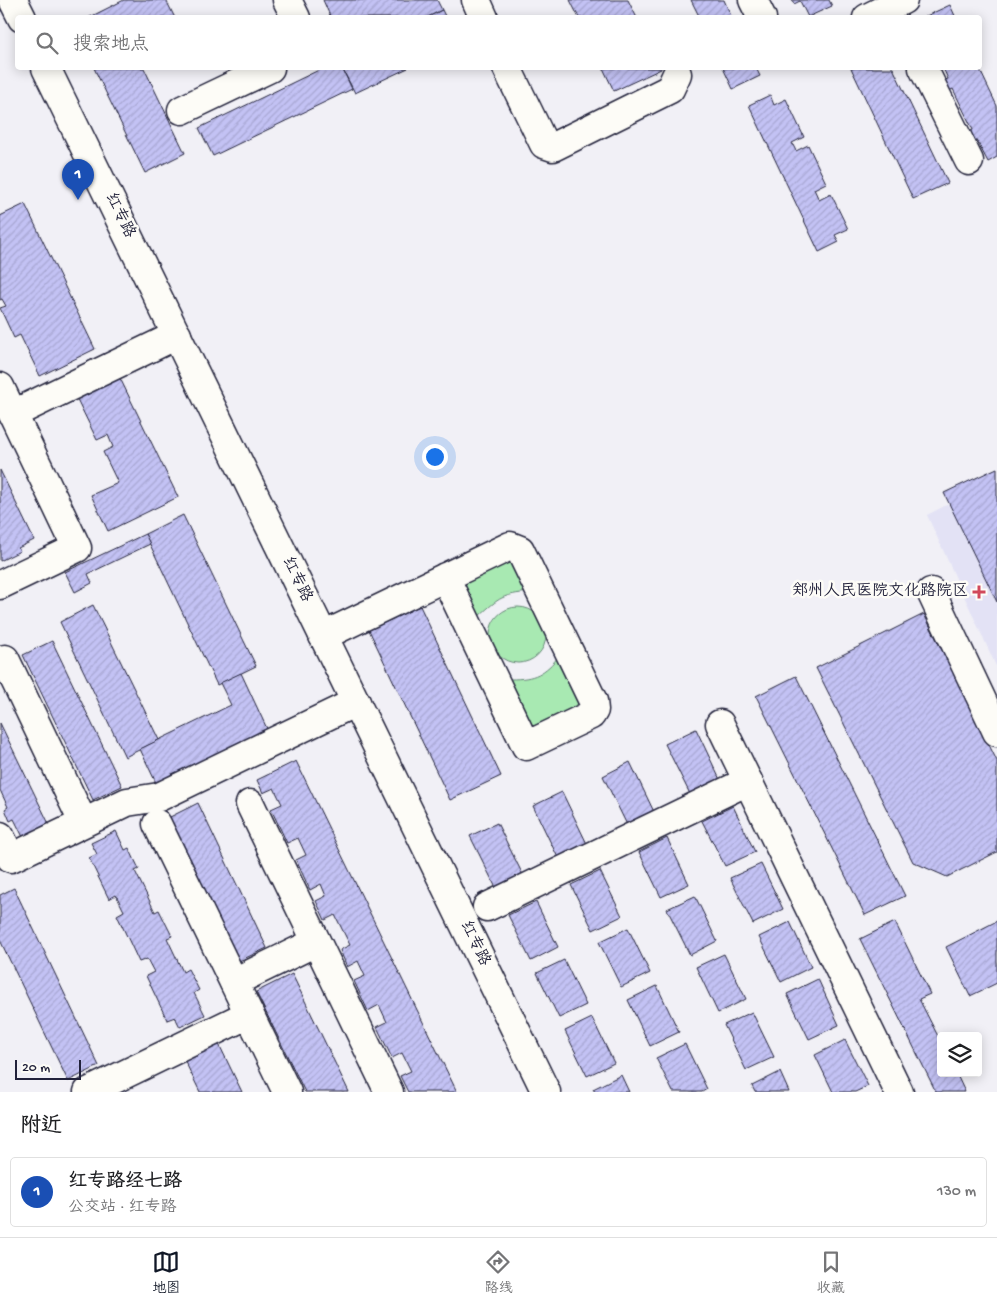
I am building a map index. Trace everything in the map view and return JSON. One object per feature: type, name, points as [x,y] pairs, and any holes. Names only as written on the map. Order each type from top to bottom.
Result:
[{"type":"street","points":[[13,0],[20,15]]},
{"type":"street","points":[[287,0],[294,15]]},
{"type":"street","points":[[476,0],[483,15]]},
{"type":"street","points":[[753,0],[760,15]]},
{"type":"street","points":[[874,15],[896,6]]},
{"type":"street","name":"红专路","points":[[47,70],[546,1092]]},
{"type":"street","points":[[182,110],[266,70]]},
{"type":"street","points":[[508,70],[544,144],[553,147],[670,89],[677,74]]},
{"type":"street","points":[[924,70],[969,161]]},
{"type":"street","points":[[13,414],[177,335]]},
{"type":"street","points":[[0,387],[77,548],[0,585]]},
{"type":"street","points":[[323,636],[445,577],[510,546],[520,550],[593,701],[594,710],[591,715],[526,746],[445,577]]},
{"type":"street","points":[[931,592],[997,732]]},
{"type":"street","points":[[5,659],[83,822]]},
{"type":"street","points":[[0,836],[10,858],[127,802],[159,797],[356,702]]},
{"type":"street","points":[[720,724],[899,1092]]},
{"type":"street","points":[[487,907],[748,781]]},
{"type":"street","points":[[250,804],[389,1092]]},
{"type":"street","points":[[158,824],[287,1092]]},
{"type":"street","points":[[234,982],[316,942]]},
{"type":"street","points":[[88,1092],[249,1014]]},
{"type":"shaded area","name":"郑州人民医院文化路院区","points":[[997,479],[997,668],[927,515]]},
{"type":"green space","points":[[513,557],[530,592],[513,594],[502,598],[479,616],[462,581]]},
{"type":"green space","points":[[518,607],[529,609],[538,615],[544,624],[546,635],[544,646],[538,655],[529,661],[518,663],[507,661],[498,655],[492,646],[490,635],[492,624],[498,615],[507,609]]},
{"type":"green space","points":[[560,655],[586,709],[536,733],[510,679],[526,678],[538,674],[549,667]]},
{"type":"building","points":[[124,0],[166,0],[174,15],[94,15]]},
{"type":"building","points":[[323,0],[437,0],[442,10],[432,15],[330,15]]},
{"type":"building","points":[[570,0],[628,0],[636,15],[578,15]]},
{"type":"building","points":[[691,0],[724,0],[731,15],[698,15]]},
{"type":"building","points":[[792,0],[829,0],[832,6],[812,15],[807,15],[800,1],[794,4]]},
{"type":"building","points":[[950,5],[955,15],[928,15]]},
{"type":"building","points":[[442,10],[444,15],[432,15]]},
{"type":"building","points":[[95,70],[145,70],[185,153],[145,173]]},
{"type":"building","points":[[319,70],[343,70],[352,89],[213,156],[199,128]]},
{"type":"building","points":[[343,70],[404,70],[355,93]]},
{"type":"building","points":[[604,70],[659,70],[614,91]]},
{"type":"building","points":[[724,70],[757,70],[760,76],[733,89]]},
{"type":"building","points":[[852,70],[894,70],[948,183],[913,199]]},
{"type":"building","points":[[944,70],[980,70],[997,106],[997,157],[988,162],[977,141],[972,143],[967,133],[973,130],[953,89],[947,92],[942,81],[948,79]]},
{"type":"building","points":[[770,95],[774,105],[786,99],[804,137],[792,143],[796,151],[808,145],[826,183],[814,189],[819,200],[831,194],[848,229],[835,235],[839,242],[819,252],[749,105]]},
{"type":"building","points":[[25,204],[95,349],[40,376],[20,335],[14,338],[0,308],[6,306],[2,299],[0,300],[0,216]]},
{"type":"building","points":[[117,372],[178,497],[108,531],[91,495],[118,483],[103,452],[113,447],[108,435],[97,440],[74,393]]},
{"type":"building","points":[[997,468],[997,602],[944,493]]},
{"type":"building","points":[[0,470],[34,540],[18,548],[20,551],[0,561]]},
{"type":"building","points":[[183,515],[256,666],[217,685],[145,534]]},
{"type":"building","points":[[145,534],[150,544],[88,574],[92,583],[75,592],[65,572]]},
{"type":"building","points":[[93,605],[159,740],[125,757],[60,622]]},
{"type":"building","points":[[420,606],[501,776],[450,800],[369,630]]},
{"type":"building","points":[[924,614],[997,761],[997,852],[947,877],[913,862],[816,668]]},
{"type":"building","points":[[52,641],[122,786],[93,800],[23,655]]},
{"type":"building","points":[[241,673],[269,733],[158,787],[140,749],[231,705],[220,683]]},
{"type":"building","points":[[796,676],[905,896],[865,915],[756,696]]},
{"type":"building","points":[[0,723],[50,826],[24,839],[14,819],[10,821],[5,809],[8,807],[0,790]]},
{"type":"building","points":[[696,729],[723,786],[693,800],[665,744]]},
{"type":"building","points":[[296,761],[457,1092],[408,1092],[400,1076],[411,1071],[402,1053],[392,1058],[377,1027],[387,1022],[379,1005],[368,1011],[354,981],[365,976],[358,961],[347,967],[340,950],[350,945],[335,915],[325,920],[316,901],[326,896],[321,884],[310,890],[296,860],[306,855],[298,838],[287,843],[271,809],[282,804],[274,788],[263,793],[257,780]]},
{"type":"building","points":[[630,762],[657,818],[630,831],[603,776]]},
{"type":"building","points":[[562,792],[590,850],[561,864],[533,806]]},
{"type":"building","points":[[198,803],[267,948],[237,962],[168,818]]},
{"type":"building","points":[[733,806],[755,852],[725,866],[702,821]]},
{"type":"building","points":[[497,823],[526,881],[499,894],[470,836]]},
{"type":"building","points":[[116,831],[125,850],[129,848],[139,869],[135,871],[155,912],[159,910],[172,936],[167,938],[183,972],[188,969],[199,990],[194,993],[205,1015],[180,1027],[175,1017],[167,1020],[146,976],[154,972],[147,959],[139,962],[117,915],[124,911],[116,895],[109,899],[89,858],[97,854],[91,843]]},
{"type":"building","points":[[667,838],[689,884],[661,897],[639,852]]},
{"type":"building","points":[[761,864],[783,909],[753,924],[730,878]]},
{"type":"building","points":[[600,871],[622,916],[593,930],[571,885]]},
{"type":"building","points":[[14,888],[99,1066],[68,1081],[0,940],[0,895]]},
{"type":"building","points":[[695,896],[717,941],[690,955],[667,909]]},
{"type":"building","points":[[536,902],[558,947],[531,961],[508,915]]},
{"type":"building","points":[[997,921],[997,983],[970,996],[946,947]]},
{"type":"building","points":[[790,922],[811,967],[781,982],[759,937]]},
{"type":"building","points":[[895,922],[930,994],[919,999],[937,1034],[937,1077],[958,1077],[965,1092],[936,1092],[860,939]]},
{"type":"building","points":[[628,928],[650,973],[621,987],[599,942]]},
{"type":"building","points":[[724,954],[746,999],[718,1013],[696,967]]},
{"type":"building","points":[[564,960],[586,1005],[559,1018],[537,973]]},
{"type":"building","points":[[292,974],[349,1092],[305,1092],[256,992]]},
{"type":"building","points":[[818,979],[839,1025],[809,1039],[787,994]]},
{"type":"building","points":[[657,986],[679,1032],[650,1046],[628,1000]]},
{"type":"building","points":[[752,1012],[774,1057],[746,1070],[724,1025]]},
{"type":"building","points":[[592,1018],[614,1063],[587,1076],[565,1031]]},
{"type":"building","points":[[217,1040],[242,1092],[200,1092],[183,1057]]},
{"type":"building","points":[[845,1040],[868,1086],[855,1092],[833,1092],[815,1055]]},
{"type":"building","points":[[685,1044],[707,1089],[702,1092],[673,1092],[656,1058]]},
{"type":"building","points":[[780,1072],[789,1092],[755,1092],[752,1086]]},
{"type":"building","points":[[621,1075],[629,1092],[595,1092],[593,1089]]},
{"type":"place","name":"红专路经七路","points":[[78,200]]},
{"type":"place","name":"郑州人民医院文化路院区","points":[[979,592]]}]
